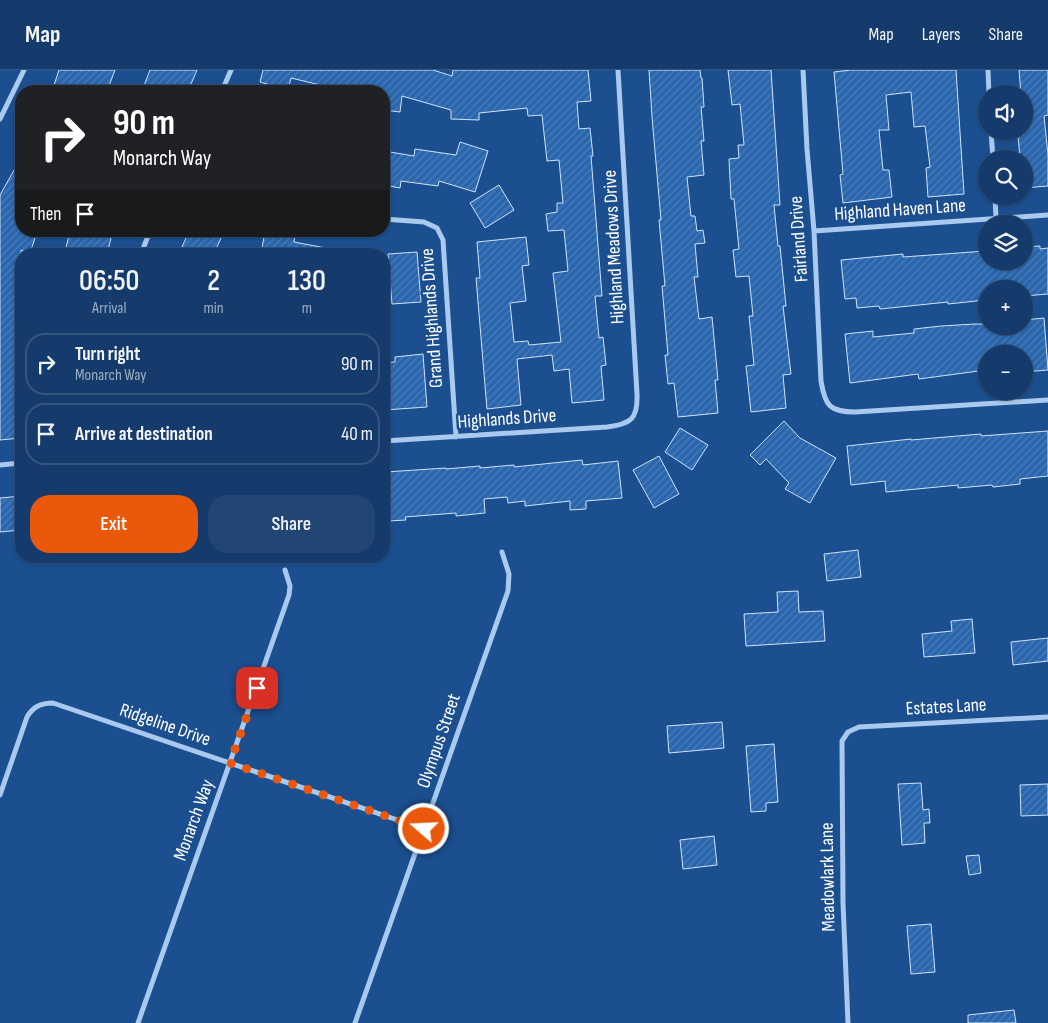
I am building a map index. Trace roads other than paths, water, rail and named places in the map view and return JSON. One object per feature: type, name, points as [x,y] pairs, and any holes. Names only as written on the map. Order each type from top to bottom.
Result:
[{"type":"street","points":[[17,85],[24,70]]},
{"type":"street","points":[[225,85],[231,70]]},
{"type":"street","name":"Highland Meadows Drive","points":[[618,70],[638,400],[638,408],[631,420]]},
{"type":"street","name":"Fairland Drive","points":[[803,70],[814,231],[821,381],[823,394],[828,405],[841,412],[855,412],[1048,400]]},
{"type":"street","points":[[988,70],[989,85]]},
{"type":"street","points":[[0,119],[15,88]]},
{"type":"street","name":"Highland Haven Lane","points":[[1033,216],[1048,215]]},
{"type":"street","name":"Grand Highlands Drive","points":[[390,219],[424,222],[437,228],[442,240],[456,437]]},
{"type":"street","name":"Highland Haven Lane","points":[[814,231],[978,219]]},
{"type":"street","name":"Highlands Drive","points":[[390,442],[606,427],[626,424],[631,420]]},
{"type":"street","points":[[0,465],[15,464]]},
{"type":"street","name":"Olympus Street","points":[[355,1023],[508,591],[509,574],[502,552]]},
{"type":"street","name":"Monarch Way","points":[[138,1023],[289,595],[290,586],[285,570]]},
{"type":"street","name":"Ridgeline Drive","points":[[0,795],[31,710],[37,705],[53,703],[424,829]]},
{"type":"street","name":"Estates Lane","points":[[848,732],[859,727],[1048,717]]},
{"type":"street","name":"Meadowlark Lane","points":[[848,732],[842,741],[842,893],[848,1023]]}]
